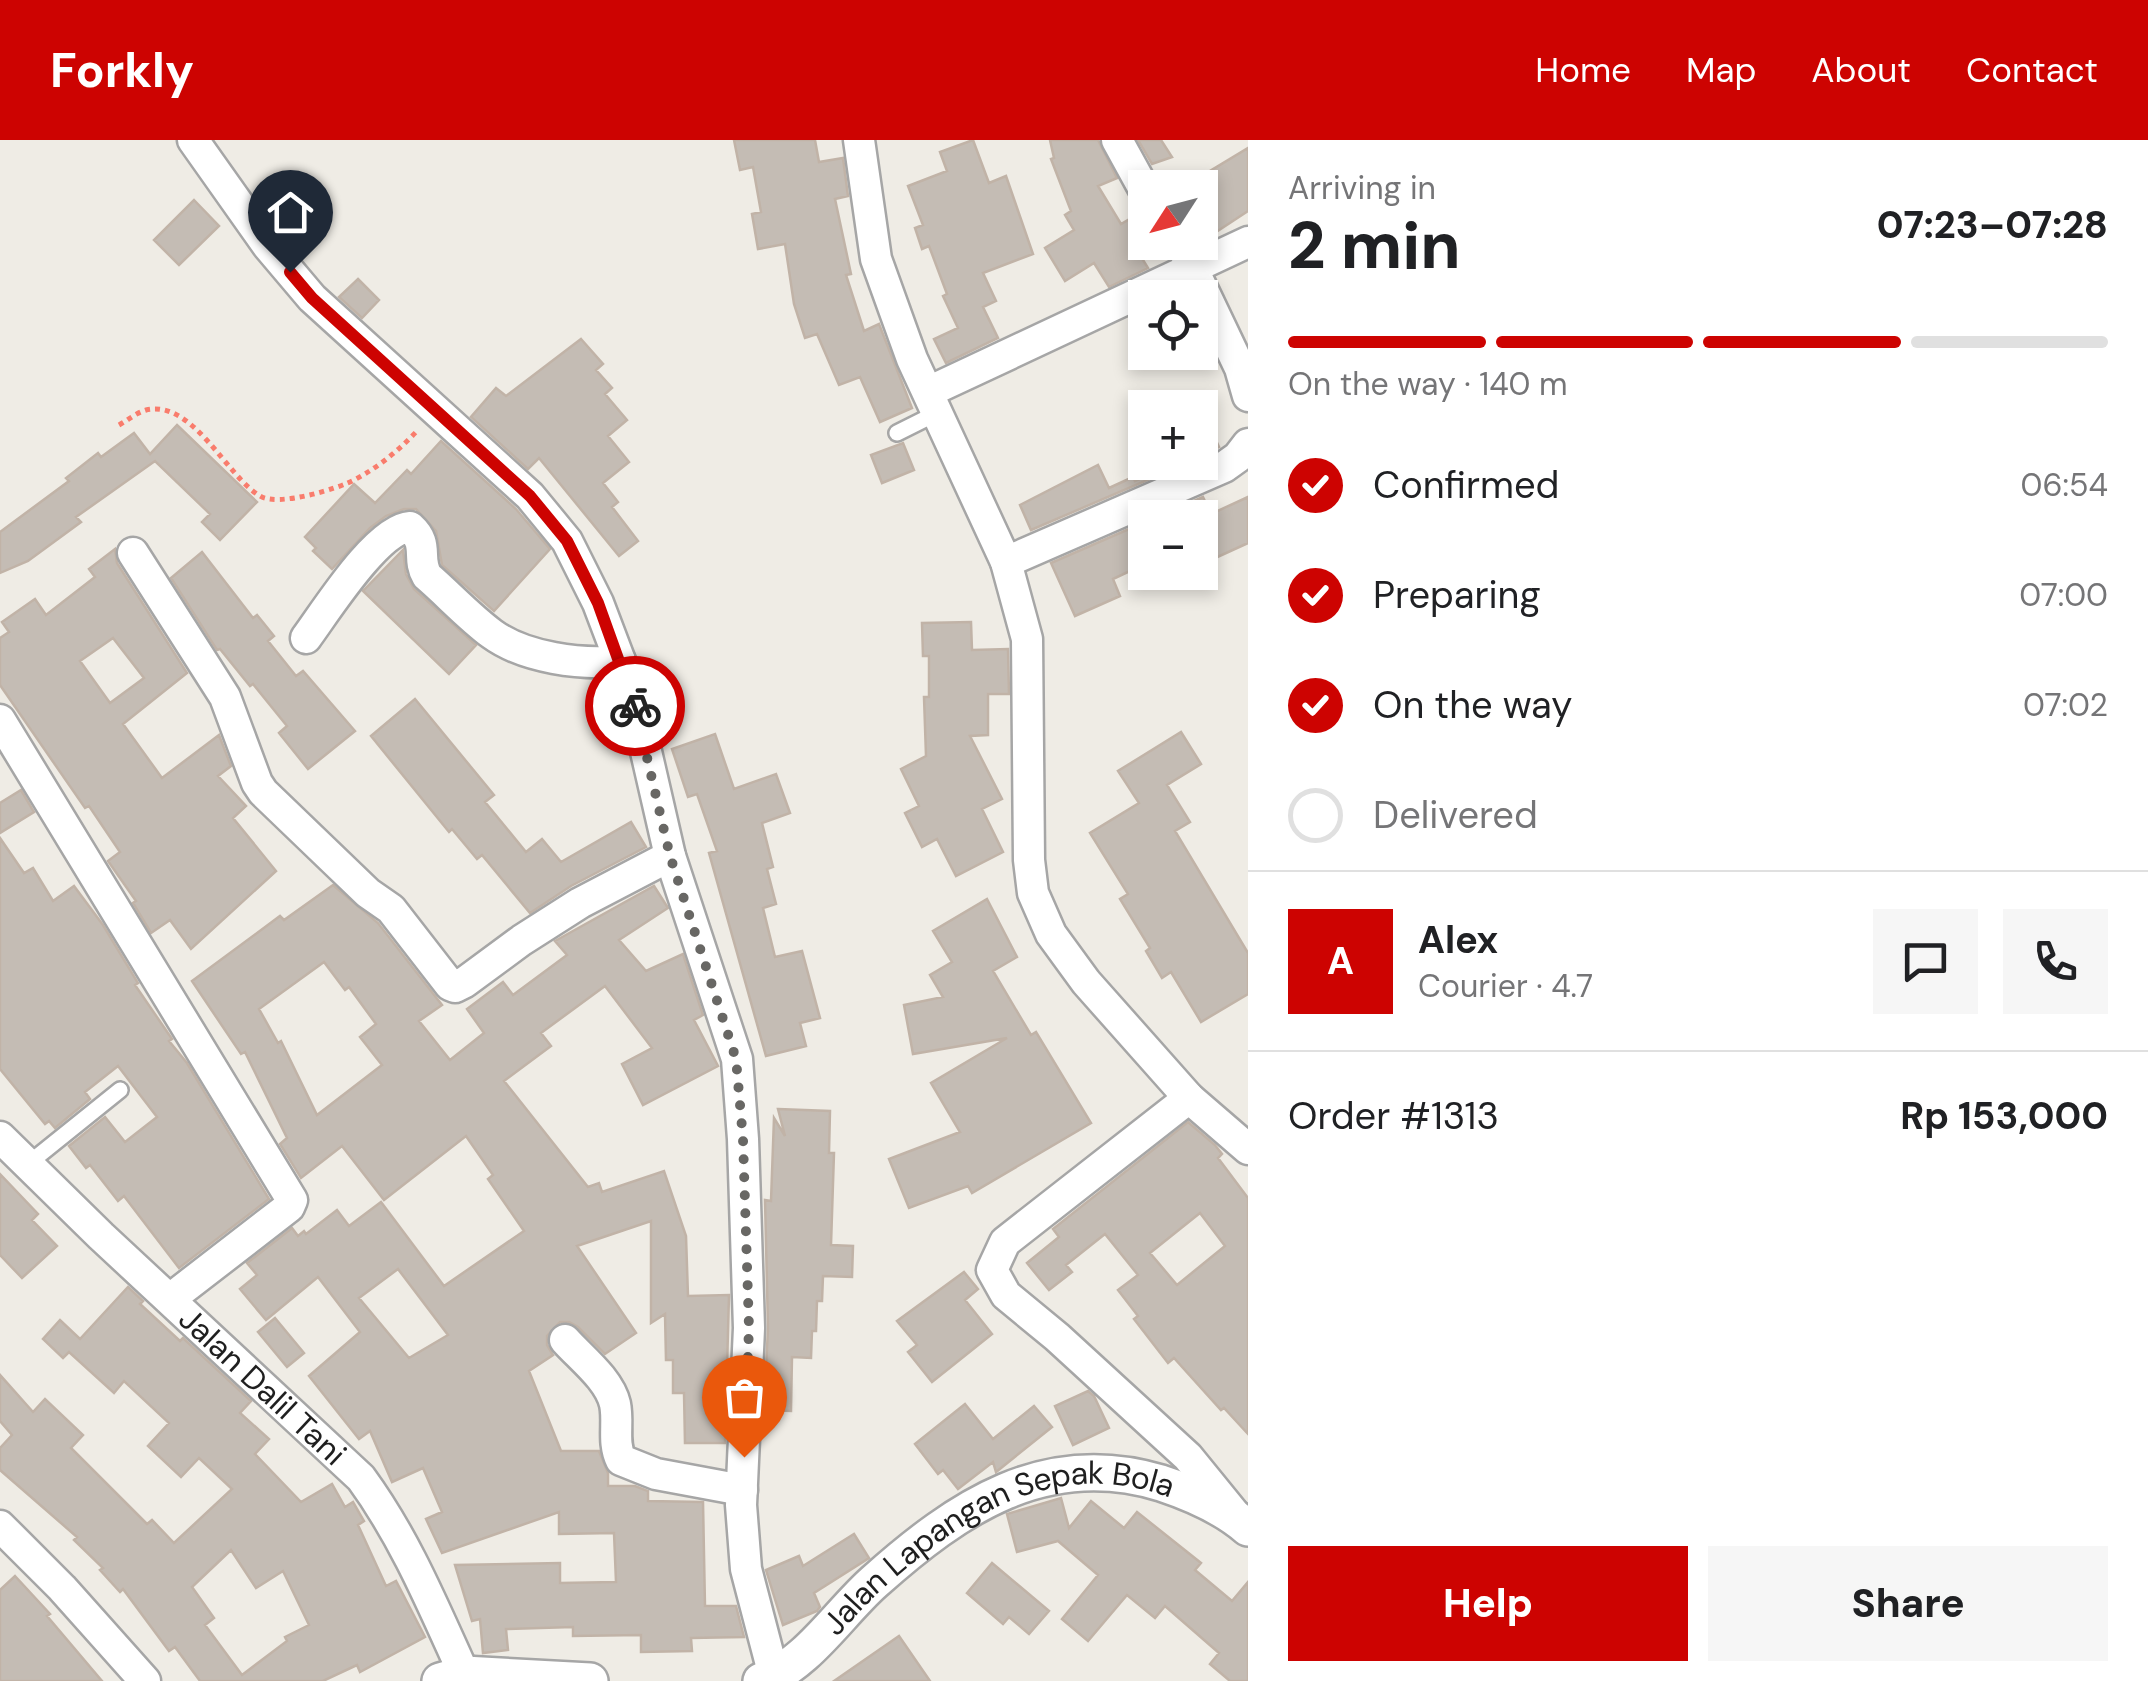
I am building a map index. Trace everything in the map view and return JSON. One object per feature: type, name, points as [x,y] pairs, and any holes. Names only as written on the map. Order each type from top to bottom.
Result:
[{"type":"street","points":[[194,140],[268,246],[312,298],[530,496],[567,541],[598,603],[640,721],[670,856],[736,1059],[743,1139],[749,1328],[742,1490],[746,1570],[780,1676]]},
{"type":"street","points":[[1117,140],[1133,170]]},
{"type":"street","points":[[864,142],[876,259],[912,359],[1006,562],[1028,639],[1028,860],[1033,893],[1052,934],[1086,982],[1189,1098],[1248,1149]]},
{"type":"street","points":[[1218,249],[1248,242]]},
{"type":"street","points":[[932,402],[1179,260]]},
{"type":"street","points":[[1188,260],[1240,368],[1248,396]]},
{"type":"street","points":[[1006,562],[1224,467],[1248,444]]},
{"type":"street","points":[[306,638],[391,532],[410,527],[420,536],[428,576],[493,635],[514,646],[592,664],[620,661]]},
{"type":"street","points":[[133,554],[225,697],[256,783],[368,892],[392,909],[450,986],[465,982],[580,903],[670,856]]},
{"type":"street","points":[[5,736],[292,1200],[290,1207],[170,1299]]},
{"type":"street","points":[[1189,1098],[1005,1242],[992,1270],[1006,1295],[1082,1358],[1188,1457],[1244,1525]]},
{"type":"street","name":"Jalan Dalil Tani","points":[[0,1137],[362,1478],[386,1511],[410,1556],[457,1679]]},
{"type":"street","points":[[565,1340],[606,1385],[614,1403],[621,1460],[656,1474],[742,1490]]},
{"type":"street","name":"Jalan Lapangan Sepak Bola","points":[[780,1676],[875,1582],[934,1534],[984,1500],[1045,1475],[1140,1477],[1189,1492],[1244,1525]]},
{"type":"street","points":[[0,1526],[145,1681]]},
{"type":"street","points":[[457,1679],[590,1681]]},
{"type":"lane","points":[[897,433],[932,402]]},
{"type":"lane","points":[[28,1164],[120,1090]]},
{"type":"path","points":[[119,425],[150,409],[169,413],[192,426],[244,482],[270,501],[354,480],[396,452],[437,411]]},
{"type":"building","points":[[734,140],[815,140],[819,162],[843,158],[848,196],[835,199],[851,274],[846,275],[864,331],[879,324],[912,408],[880,422],[860,377],[839,385],[817,334],[805,338],[794,304],[785,244],[758,249],[752,214],[761,212],[753,167],[740,170]]},
{"type":"building","points":[[973,140],[989,183],[1006,176],[1033,254],[983,273],[996,301],[983,307],[998,338],[946,363],[934,339],[958,328],[943,296],[947,294],[929,246],[922,249],[915,228],[923,225],[908,186],[947,171],[940,152]]},
{"type":"building","points":[[1050,140],[1098,140],[1117,178],[1098,186],[1121,224],[1128,220],[1128,260],[1143,260],[1148,268],[1109,287],[1094,263],[1065,281],[1045,248],[1074,230],[1065,215],[1071,211],[1051,159],[1054,158]]},
{"type":"building","points":[[1138,140],[1161,140],[1172,157],[1152,164]]},
{"type":"building","points":[[1248,148],[1248,211],[1218,231],[1218,170],[1212,170]]},
{"type":"building","points":[[194,200],[219,226],[179,265],[154,240]]},
{"type":"building","points":[[358,279],[379,300],[362,318],[339,297]]},
{"type":"building","points":[[581,339],[603,364],[596,370],[612,388],[605,394],[627,420],[608,436],[629,462],[603,483],[618,502],[612,507],[638,541],[619,556],[539,458],[528,469],[471,417],[496,388],[506,396]]},
{"type":"building","points":[[177,425],[257,502],[220,540],[202,522],[210,514],[155,461],[76,517],[81,522],[28,561],[0,573],[0,532],[69,481],[66,478],[98,453],[101,457],[134,433],[150,454]]},
{"type":"building","points":[[441,441],[516,509],[550,549],[494,611],[442,565],[436,531],[416,509],[386,516],[332,569],[305,537],[354,484],[375,503],[407,470],[411,474]]},
{"type":"building","points":[[903,443],[914,470],[882,483],[871,455]]},
{"type":"building","points":[[1098,465],[1109,488],[1128,479],[1147,480],[1031,530],[1020,505]]},
{"type":"building","points":[[1248,497],[1248,543],[1218,557],[1218,511]]},
{"type":"building","points":[[1128,529],[1128,572],[1113,579],[1120,596],[1075,616],[1051,563]]},
{"type":"building","points":[[115,549],[117,563],[187,673],[123,724],[162,778],[219,735],[231,766],[218,776],[246,806],[233,818],[276,871],[191,949],[170,920],[151,933],[133,903],[136,901],[108,861],[120,852],[0,685],[0,638],[9,632],[2,622],[35,599],[46,615],[95,577],[89,569]],"holes":[[[113,638],[144,678],[110,703],[80,661]]]},
{"type":"building","points":[[403,550],[406,574],[414,589],[476,645],[449,674],[363,591]]},
{"type":"building","points":[[202,552],[253,618],[257,615],[274,636],[268,641],[296,676],[303,671],[355,731],[308,769],[279,733],[287,726],[253,684],[250,686],[217,650],[171,578]]},
{"type":"building","points":[[971,622],[972,650],[1008,649],[1009,694],[988,694],[988,735],[970,736],[1002,799],[982,809],[1003,852],[956,876],[937,839],[922,847],[905,813],[919,806],[901,769],[926,756],[924,697],[929,697],[929,656],[923,656],[922,623]]},
{"type":"building","points":[[415,699],[494,795],[485,802],[526,852],[542,839],[561,862],[631,822],[646,847],[571,886],[530,913],[482,855],[477,859],[452,829],[449,832],[371,736]]},
{"type":"building","points":[[1181,732],[1201,764],[1167,785],[1190,822],[1175,831],[1248,953],[1248,994],[1201,1022],[1171,972],[1162,978],[1146,951],[1150,948],[1120,899],[1128,894],[1090,833],[1139,803],[1118,771]]},
{"type":"building","points":[[715,734],[734,789],[776,774],[790,813],[762,823],[773,867],[767,869],[776,904],[763,908],[775,957],[802,951],[820,1018],[800,1023],[806,1046],[766,1056],[709,853],[717,851],[697,794],[688,797],[672,749]]},
{"type":"building","points":[[21,790],[34,812],[0,833],[0,803]]},
{"type":"building","points":[[0,838],[24,873],[33,868],[53,901],[74,886],[103,925],[138,983],[135,985],[269,1199],[179,1268],[124,1196],[118,1201],[90,1165],[86,1168],[69,1146],[105,1117],[125,1142],[157,1117],[118,1066],[85,1092],[90,1099],[55,1128],[49,1121],[45,1124],[0,1069]]},
{"type":"building","points":[[333,885],[378,923],[442,1005],[419,1021],[450,1060],[484,1033],[467,1009],[503,982],[513,995],[567,955],[555,941],[654,886],[668,908],[619,940],[646,971],[683,954],[703,1015],[694,1020],[718,1066],[643,1105],[622,1064],[652,1048],[605,986],[541,1033],[551,1046],[504,1081],[588,1187],[599,1183],[602,1192],[664,1171],[686,1236],[688,1296],[729,1295],[725,1443],[685,1443],[684,1393],[673,1393],[673,1360],[666,1360],[665,1314],[651,1323],[651,1221],[577,1246],[636,1333],[605,1354],[578,1327],[560,1322],[547,1336],[553,1355],[529,1371],[561,1451],[599,1451],[608,1473],[608,1486],[635,1486],[648,1491],[648,1501],[703,1502],[705,1606],[736,1606],[744,1637],[691,1638],[692,1651],[641,1652],[641,1635],[573,1636],[573,1627],[506,1629],[508,1650],[483,1653],[480,1619],[472,1621],[455,1565],[560,1563],[560,1583],[616,1582],[614,1533],[559,1534],[559,1512],[442,1553],[426,1519],[442,1512],[423,1468],[392,1482],[370,1431],[359,1439],[309,1376],[360,1332],[318,1277],[266,1320],[240,1289],[257,1275],[247,1263],[292,1228],[298,1236],[304,1231],[306,1234],[337,1210],[349,1226],[381,1202],[444,1286],[524,1231],[488,1179],[493,1175],[466,1136],[384,1200],[342,1146],[301,1178],[280,1144],[287,1138],[245,1052],[241,1054],[192,981],[280,916],[284,920]],"holes":[[[324,962],[345,990],[349,987],[376,1024],[360,1037],[382,1065],[317,1115],[281,1041],[278,1043],[259,1009]],[[398,1269],[448,1335],[409,1358],[359,1298]]]},
{"type":"building","points":[[987,899],[1017,957],[993,971],[1031,1035],[1036,1032],[1091,1123],[972,1193],[968,1186],[909,1208],[889,1159],[960,1132],[931,1083],[1007,1038],[913,1054],[904,1005],[943,997],[930,975],[952,962],[933,931]]},
{"type":"building","points":[[778,1109],[830,1111],[829,1153],[834,1153],[831,1245],[853,1246],[852,1277],[823,1276],[811,1358],[792,1357],[791,1411],[764,1410],[768,1328],[765,1200],[771,1201],[774,1118],[785,1136]]},
{"type":"building","points":[[1188,1122],[1215,1145],[1222,1154],[1218,1158],[1248,1198],[1248,1434],[1174,1358],[1168,1363],[1134,1319],[1138,1316],[1118,1290],[1138,1275],[1105,1234],[1066,1265],[1072,1272],[1049,1290],[1027,1263],[1059,1237],[1053,1229]],"holes":[[[1200,1213],[1225,1246],[1177,1285],[1150,1253]]]},
{"type":"building","points":[[0,1174],[38,1214],[32,1220],[57,1246],[22,1278],[0,1255]]},
{"type":"building","points":[[964,1272],[978,1289],[965,1300],[992,1334],[932,1382],[908,1352],[917,1345],[897,1321]]},
{"type":"building","points":[[128,1287],[143,1301],[140,1304],[251,1401],[240,1413],[269,1439],[255,1454],[301,1502],[332,1484],[345,1507],[353,1502],[364,1521],[358,1525],[386,1586],[396,1581],[425,1637],[360,1672],[357,1665],[323,1681],[200,1681],[175,1647],[169,1651],[123,1589],[120,1592],[100,1570],[103,1568],[74,1540],[77,1537],[0,1470],[0,1448],[12,1435],[0,1421],[0,1375],[33,1412],[45,1399],[83,1435],[71,1448],[147,1524],[152,1520],[174,1543],[232,1489],[199,1458],[181,1477],[148,1446],[169,1423],[124,1381],[114,1393],[69,1352],[63,1358],[43,1339],[60,1320],[80,1339]],"holes":[[[231,1550],[256,1588],[283,1571],[309,1625],[285,1637],[287,1641],[242,1675],[205,1625],[214,1618],[192,1587]]]},
{"type":"building","points":[[275,1318],[304,1353],[287,1367],[258,1332]]},
{"type":"building","points":[[1088,1391],[1109,1428],[1073,1445],[1055,1406]]},
{"type":"building","points":[[965,1404],[993,1439],[1034,1406],[1052,1427],[996,1472],[993,1462],[958,1489],[943,1470],[938,1474],[915,1444]]},
{"type":"building","points":[[1061,1498],[1069,1528],[1091,1501],[1124,1528],[1137,1512],[1201,1563],[1195,1570],[1232,1601],[1248,1582],[1248,1681],[1230,1681],[1210,1664],[1219,1653],[1165,1606],[1155,1618],[1127,1595],[1088,1641],[1062,1619],[1098,1575],[1058,1541],[1017,1552],[1007,1514]]},
{"type":"building","points":[[854,1534],[869,1558],[814,1593],[820,1607],[817,1611],[783,1625],[766,1570],[799,1556],[803,1566]]},
{"type":"building","points":[[992,1563],[1049,1611],[1029,1634],[1009,1617],[1003,1624],[967,1593]]},
{"type":"building","points":[[15,1576],[102,1681],[0,1681],[0,1590]]},
{"type":"building","points":[[899,1636],[930,1681],[834,1681]]},
{"type":"way so far","points":[[635,706],[670,856],[736,1059],[743,1139],[749,1328],[744,1457]]},
{"type":"route","points":[[290,272],[312,298],[530,496],[567,541],[598,603],[635,706]]}]
